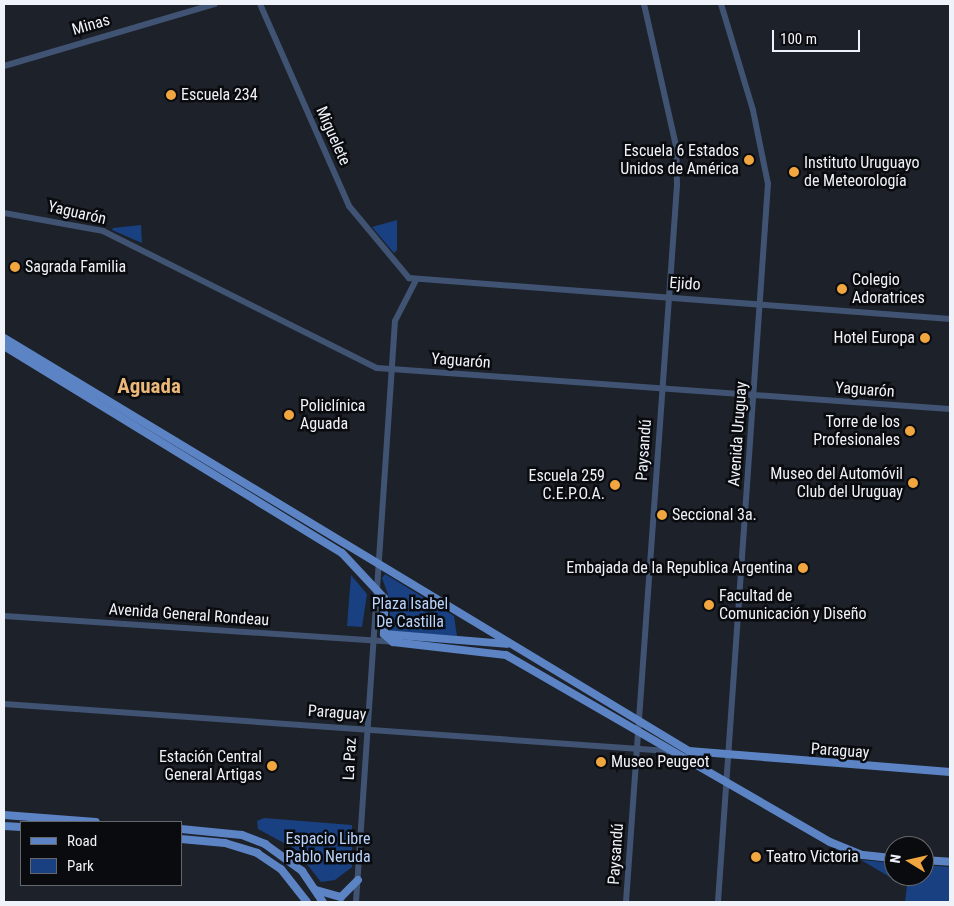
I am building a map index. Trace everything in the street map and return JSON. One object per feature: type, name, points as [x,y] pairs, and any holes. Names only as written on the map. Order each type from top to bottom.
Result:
[{"type":"main road","name":"Paraguay","points":[[4,338],[689,751],[729,757],[950,772]]},
{"type":"main road","points":[[4,346],[342,553],[376,587]]},
{"type":"main road","name":"La Paz","points":[[376,587],[385,602],[384,634]]},
{"type":"main road","points":[[384,634],[515,646]]},
{"type":"main road","points":[[384,634],[393,642]]},
{"type":"main road","name":"Avenida General Rondeau","points":[[393,642],[463,647],[506,654],[668,751],[727,782],[830,842],[863,855],[884,857]]},
{"type":"main road","points":[[4,816],[80,821]]},
{"type":"main road","points":[[4,826],[20,827]]},
{"type":"main road","points":[[182,829],[227,832],[264,844],[289,859],[315,889],[323,902]]},
{"type":"main road","points":[[182,839],[225,842],[257,853],[281,869],[308,902]]},
{"type":"main road","points":[[934,861],[950,862]]},
{"type":"main road","points":[[315,889],[341,897],[358,880]]},
{"type":"street","name":"Minas","points":[[4,66],[216,4]]},
{"type":"street","name":"Miguelete","points":[[260,4],[349,206],[400,267],[416,280]]},
{"type":"street","name":"Paysandú","points":[[626,902],[669,297],[676,146],[644,4]]},
{"type":"street","name":"Avenida Uruguay","points":[[718,902],[768,184],[753,110],[721,4]]},
{"type":"street","name":"Yaguarón","points":[[4,213],[61,221],[103,231],[352,359],[392,369],[950,409]]},
{"type":"street","name":"Ejido","points":[[416,280],[950,318]]},
{"type":"street","name":"La Paz","points":[[356,902],[366,728],[395,321],[416,280]]},
{"type":"street","name":"Avenida General Rondeau","points":[[4,616],[393,642]]},
{"type":"street","points":[[372,640],[384,634]]},
{"type":"street","name":"Paraguay","points":[[4,704],[366,728],[668,751]]},
{"type":"green space","points":[[397,220],[397,250],[394,253],[372,227]]},
{"type":"green space","points":[[141,225],[142,243],[112,230],[113,228]]},
{"type":"green space","name":"Plaza Isabel De Castilla","points":[[385,574],[454,616],[457,636],[390,631],[390,600],[382,578]]},
{"type":"green space","points":[[351,575],[367,594],[362,627],[347,626]]},
{"type":"green space","name":"Espacio Libre Pablo Neruda","points":[[264,818],[352,825],[352,867],[335,880],[321,882],[295,849],[258,829],[257,821]]},
{"type":"green space","points":[[861,860],[884,862],[884,874]]},
{"type":"green space","points":[[934,866],[950,867],[950,902],[905,902],[907,886],[934,886]]},
{"type":"place","name":"Escuela 234","points":[[171,95]]},
{"type":"place","name":"Escuela 6 Estados Unidos de América","points":[[749,160]]},
{"type":"place","name":"Instituto Uruguayo de Meteorología","points":[[794,172]]},
{"type":"place","name":"Sagrada Familia","points":[[15,267]]},
{"type":"place","name":"Colegio Adoratrices","points":[[842,289]]},
{"type":"place","name":"Hotel Europa","points":[[925,338]]},
{"type":"place","name":"Policlínica Aguada","points":[[289,415]]},
{"type":"place","name":"Torre de los Profesionales","points":[[910,431]]},
{"type":"place","name":"Museo del Automóvil Club del Uruguay","points":[[913,483]]},
{"type":"place","name":"Escuela 259 C.E.P.O.A.","points":[[615,485]]},
{"type":"place","name":"Seccional 3a.","points":[[662,515]]},
{"type":"place","name":"Embajada de la Republica Argentina","points":[[803,568]]},
{"type":"place","name":"Facultad de Comunicación y Diseño","points":[[709,605]]},
{"type":"place","name":"Museo Peugeot","points":[[601,762]]},
{"type":"place","name":"Estación Central General Artigas","points":[[272,766]]},
{"type":"place","name":"Teatro Victoria","points":[[756,857]]},
{"type":"district","name":"Aguada","points":[[149,386]]}]
